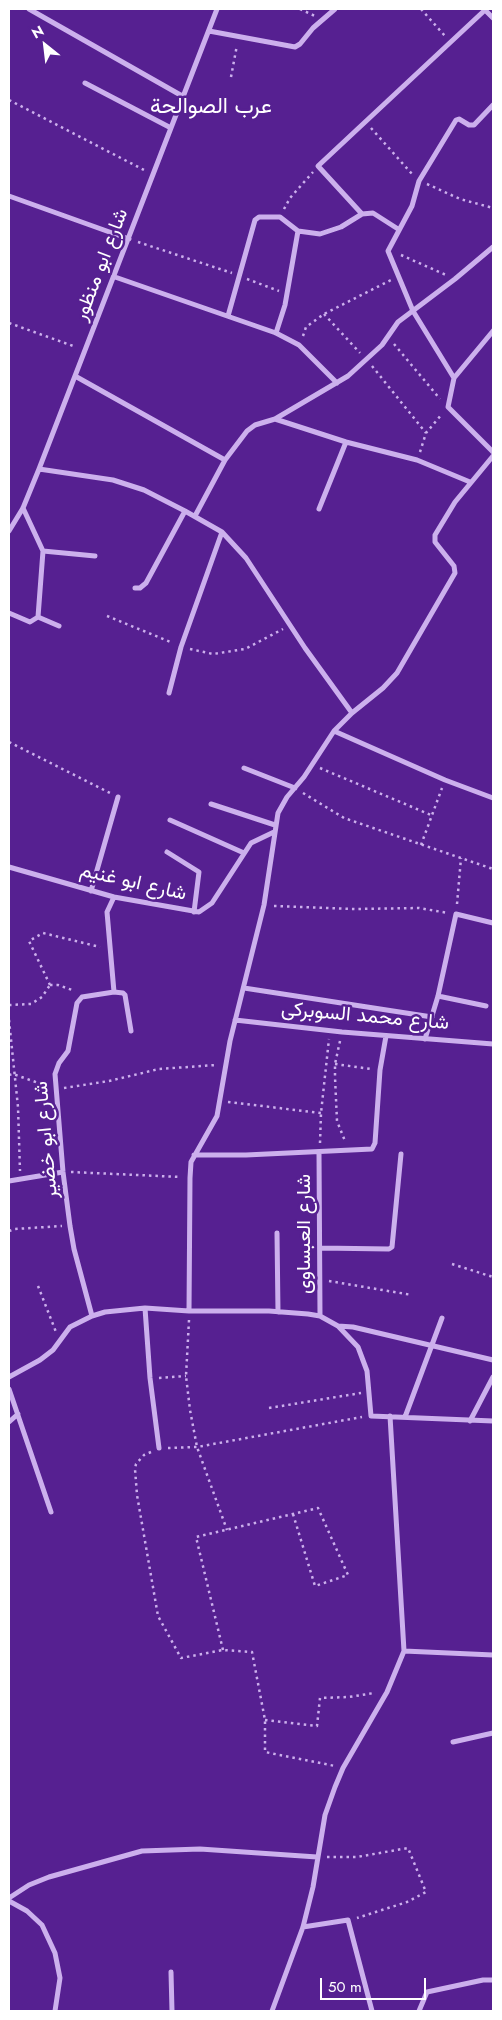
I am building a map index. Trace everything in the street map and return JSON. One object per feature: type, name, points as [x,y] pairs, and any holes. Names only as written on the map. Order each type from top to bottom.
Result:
[{"type":"street","points":[[29,9],[184,97]]},
{"type":"street","points":[[209,31],[295,47],[336,9]]},
{"type":"street","name":"شارع ابو منظور","points":[[9,531],[23,508],[84,350],[115,277],[152,174],[209,31],[215,10]]},
{"type":"street","points":[[362,214],[318,166],[365,120],[452,43],[484,10],[493,18]]},
{"type":"street","points":[[85,82],[171,128]]},
{"type":"street","points":[[454,378],[413,311],[390,259],[388,250],[412,206],[419,181],[456,120],[460,119],[469,125],[474,125],[493,105]]},
{"type":"street","points":[[9,196],[129,239]]},
{"type":"street","points":[[228,316],[255,220],[262,216],[280,217],[298,231],[320,234],[341,227],[362,214],[374,214],[398,229]]},
{"type":"street","points":[[276,333],[287,295],[298,231]]},
{"type":"street","points":[[195,516],[225,460],[247,431],[262,422],[276,418],[348,376],[388,337],[398,322],[456,279],[493,247]]},
{"type":"street","points":[[115,277],[276,333],[299,345],[337,383]]},
{"type":"street","points":[[493,332],[454,378],[448,407],[493,452]]},
{"type":"street","points":[[75,376],[225,460]]},
{"type":"street","points":[[276,418],[346,442],[417,460],[470,482]]},
{"type":"street","points":[[320,509],[346,442]]},
{"type":"street","points":[[189,1311],[191,1162],[213,1126],[220,1101],[234,1020],[244,988],[264,905],[275,825],[280,807],[312,765],[334,731],[352,713],[383,688],[397,673],[455,573],[454,566],[434,539],[445,516],[470,482],[493,456]]},
{"type":"street","points":[[39,469],[113,480],[144,490],[222,532],[246,558],[289,626],[352,713]]},
{"type":"street","points":[[23,508],[43,551],[38,617]]},
{"type":"street","points":[[135,588],[140,588],[146,583],[186,511]]},
{"type":"street","points":[[170,693],[181,647],[222,532]]},
{"type":"street","points":[[43,551],[95,556]]},
{"type":"street","points":[[9,613],[30,622],[38,617]]},
{"type":"street","points":[[38,617],[59,626]]},
{"type":"street","points":[[334,731],[445,780],[493,798]]},
{"type":"street","points":[[244,768],[294,788]]},
{"type":"street","points":[[90,891],[118,797]]},
{"type":"street","points":[[211,804],[275,825]]},
{"type":"street","points":[[170,820],[244,853]]},
{"type":"street","name":"شارع ابو غنيم","points":[[9,867],[114,897],[194,912],[204,910],[212,903],[251,843],[274,832]]},
{"type":"street","points":[[167,852],[198,872],[194,912]]},
{"type":"street","points":[[114,897],[106,912],[114,992]]},
{"type":"street","points":[[425,1039],[438,996],[456,914],[493,923]]},
{"type":"street","points":[[244,988],[432,1017]]},
{"type":"street","points":[[86,996],[114,992],[124,993],[131,1031]]},
{"type":"street","name":"شارع ابو خضير","points":[[86,996],[78,1001],[68,1051],[56,1068],[56,1090],[70,1226],[77,1262],[92,1316]]},
{"type":"street","points":[[438,996],[486,1006]]},
{"type":"street","name":"شارع محمد السوبركى","points":[[234,1020],[330,1031],[493,1044]]},
{"type":"street","points":[[194,1155],[246,1155],[348,1151],[373,1148],[380,1070],[386,1036]]},
{"type":"street","name":"شارع العبساوى","points":[[319,1152],[320,1316]]},
{"type":"street","points":[[320,1248],[388,1249],[392,1246],[401,1154]]},
{"type":"street","points":[[9,1180],[63,1172]]},
{"type":"street","points":[[277,1233],[278,1312]]},
{"type":"street","points":[[145,1308],[150,1378],[159,1448]]},
{"type":"street","points":[[9,1377],[40,1360],[53,1350],[70,1327],[92,1316],[117,1310],[145,1308],[189,1311],[278,1312],[320,1316],[338,1326],[358,1347],[364,1359],[370,1392],[371,1416],[493,1421]]},
{"type":"street","points":[[405,1417],[442,1318]]},
{"type":"street","points":[[338,1326],[353,1327],[493,1360]]},
{"type":"street","points":[[470,1420],[493,1377]]},
{"type":"street","points":[[9,1389],[51,1512]]},
{"type":"street","points":[[9,1422],[18,1414]]},
{"type":"street","points":[[272,2011],[303,1926],[313,1887],[325,1815],[344,1768],[387,1692],[404,1651],[390,1416]]},
{"type":"street","points":[[404,1651],[493,1655]]},
{"type":"street","points":[[453,1742],[493,1733]]},
{"type":"street","points":[[55,2011],[60,1978],[55,1952],[42,1925],[27,1911],[9,1900],[29,1885],[49,1877],[142,1852],[200,1849],[317,1857]]},
{"type":"street","points":[[303,1926],[348,1920],[372,2011]]},
{"type":"street","points":[[171,1972],[172,2011]]},
{"type":"street","points":[[420,2011],[427,1992],[483,1980],[493,1980]]},
{"type":"path","points":[[300,9],[322,20]]},
{"type":"path","points":[[421,9],[452,43]]},
{"type":"path","points":[[231,77],[238,36]]},
{"type":"path","points":[[9,100],[152,174]]},
{"type":"path","points":[[365,120],[419,181],[460,199],[493,208]]},
{"type":"path","points":[[280,217],[290,198],[318,166]]},
{"type":"path","points":[[129,239],[240,276],[287,295]]},
{"type":"path","points":[[388,250],[456,279]]},
{"type":"path","points":[[299,345],[306,327],[324,314],[399,276]]},
{"type":"path","points":[[324,314],[366,360],[426,434]]},
{"type":"path","points":[[9,322],[84,350]]},
{"type":"path","points":[[388,337],[448,407],[426,434],[417,460]]},
{"type":"path","points":[[107,616],[181,647],[213,654],[245,649],[289,626]]},
{"type":"path","points":[[9,742],[118,797]]},
{"type":"path","points":[[312,765],[431,814]]},
{"type":"path","points":[[421,846],[431,814],[445,780]]},
{"type":"path","points":[[294,788],[344,818],[421,846],[493,869]]},
{"type":"path","points":[[264,905],[355,909],[419,908],[456,914],[461,858]]},
{"type":"path","points":[[50,985],[29,941],[43,933],[109,949]]},
{"type":"path","points":[[50,985],[58,985],[86,996]]},
{"type":"path","points":[[9,1004],[31,1004],[42,997],[50,985]]},
{"type":"path","points":[[9,1020],[13,1074],[18,1107],[21,1179]]},
{"type":"path","points":[[319,1152],[321,1113],[330,1031]]},
{"type":"path","points":[[342,1032],[335,1064],[337,1121],[348,1151]]},
{"type":"path","points":[[335,1064],[380,1070]]},
{"type":"path","points":[[9,1075],[13,1074],[56,1090],[109,1081],[159,1069],[225,1065]]},
{"type":"path","points":[[220,1101],[321,1113]]},
{"type":"path","points":[[63,1172],[190,1178]]},
{"type":"path","points":[[9,1231],[15,1229],[70,1226]]},
{"type":"path","points":[[452,1264],[493,1278]]},
{"type":"path","points":[[320,1279],[412,1295]]},
{"type":"path","points":[[38,1286],[60,1342]]},
{"type":"path","points":[[189,1311],[186,1376],[197,1447],[227,1530]]},
{"type":"path","points":[[150,1378],[186,1376]]},
{"type":"path","points":[[269,1408],[370,1392]]},
{"type":"path","points":[[344,1768],[266,1752],[264,1720],[252,1652],[222,1650],[181,1658],[158,1616],[135,1469],[136,1464],[144,1455],[159,1448],[197,1447],[371,1416]]},
{"type":"path","points":[[222,1650],[196,1537],[318,1508],[348,1575],[315,1586],[293,1514]]},
{"type":"path","points":[[264,1720],[317,1726],[320,1698],[349,1697],[387,1692]]},
{"type":"path","points":[[317,1857],[357,1857],[408,1848],[426,1892],[407,1902],[348,1920]]},
{"type":"district","name":"عرب الصوالحة","points":[[211,108]]}]
